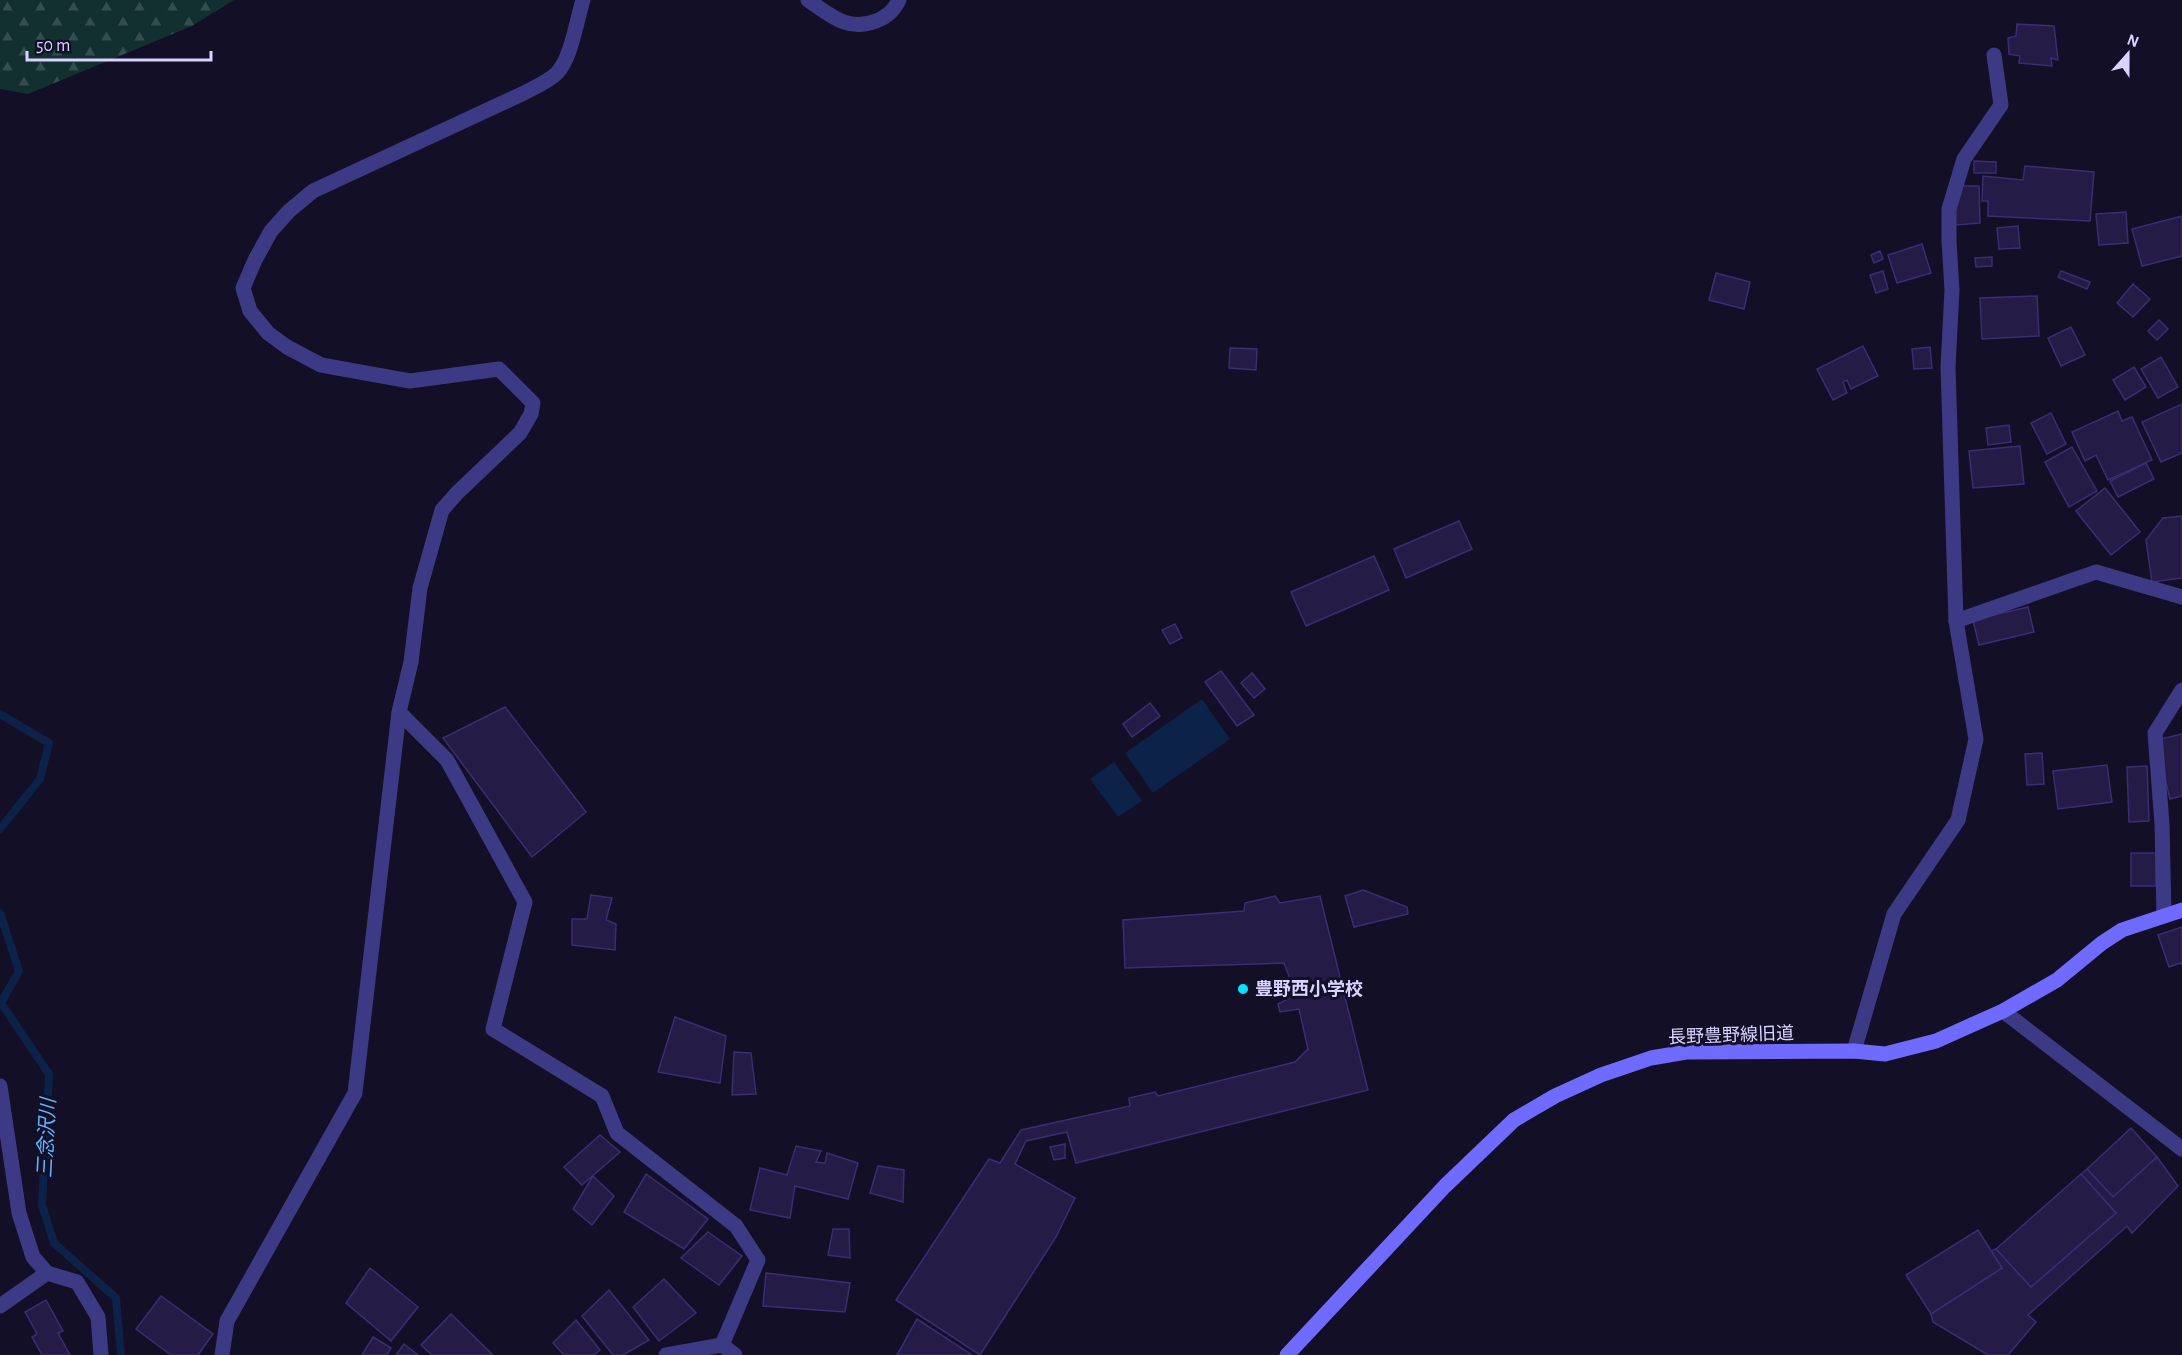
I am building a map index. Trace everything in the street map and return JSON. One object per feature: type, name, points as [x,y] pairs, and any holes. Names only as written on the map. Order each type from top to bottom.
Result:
[{"type":"street","points":[[222,1355],[227,1321],[355,1093],[399,712],[411,662],[420,588],[442,510],[520,433],[531,414],[532,403],[499,369],[410,381],[321,365],[287,347],[268,333],[250,311],[243,288],[271,231],[289,211],[314,191],[524,93],[544,83],[558,72],[566,58],[583,0]]},
{"type":"street","points":[[808,0],[838,21],[859,27],[878,21],[894,11],[899,0]]},
{"type":"street","points":[[1854,1051],[1894,914],[1958,820],[1976,739],[1956,621],[1948,367],[1952,290],[1948,241],[1949,209],[1964,159],[2001,105],[1994,55]]},
{"type":"street","points":[[1956,621],[2096,572],[2182,597]]},
{"type":"street","points":[[2164,916],[2162,824],[2155,733],[2182,690]]},
{"type":"street","points":[[399,712],[447,760],[525,902],[493,1029],[602,1096],[617,1132],[736,1226],[758,1260],[722,1344]]},
{"type":"street","name":"長野豊野線旧道","points":[[1287,1355],[1445,1186],[1514,1120],[1555,1096],[1601,1075],[1651,1058],[1686,1052],[1854,1051],[1885,1054],[1936,1041],[2003,1011],[2057,980],[2102,943],[2122,930],[2182,910]]},
{"type":"street","points":[[2003,1011],[2182,1149]]},
{"type":"street","points":[[0,1086],[19,1213],[33,1257],[47,1273],[77,1282],[99,1317],[101,1355]]},
{"type":"street","points":[[0,1306],[47,1273]]},
{"type":"street","points":[[666,1355],[722,1344]]},
{"type":"street","points":[[722,1344],[735,1355]]},
{"type":"green space","points":[[0,0],[234,0],[192,26],[28,94],[0,89]]},
{"type":"water","points":[[1202,699],[1230,739],[1153,793],[1125,753]]},
{"type":"water","points":[[1114,762],[1142,801],[1118,817],[1090,779]]},
{"type":"building","points":[[2017,24],[2054,26],[2058,60],[2051,58],[2052,66],[2019,63],[2020,56],[2009,54],[2008,38],[2016,36]]},
{"type":"building","points":[[1974,161],[1996,162],[1996,173],[1974,173]]},
{"type":"building","points":[[2025,166],[2094,172],[2090,221],[1988,216],[1988,201],[1982,201],[1983,176],[2023,180]]},
{"type":"building","points":[[1962,186],[1979,186],[1980,223],[1956,225],[1953,210]]},
{"type":"building","points":[[2126,212],[2128,243],[2099,245],[2096,214]]},
{"type":"building","points":[[2182,216],[2182,256],[2142,266],[2132,229]]},
{"type":"building","points":[[2018,226],[2020,248],[1999,249],[1997,228]]},
{"type":"building","points":[[1922,244],[1931,273],[1897,283],[1888,255]]},
{"type":"building","points":[[1880,251],[1883,259],[1874,263],[1871,255]]},
{"type":"building","points":[[1992,257],[1992,266],[1976,267],[1975,258]]},
{"type":"building","points":[[1883,271],[1888,289],[1876,293],[1870,275]]},
{"type":"building","points":[[2061,271],[2090,282],[2087,289],[2058,277]]},
{"type":"building","points":[[1716,273],[1750,282],[1744,309],[1709,300]]},
{"type":"building","points":[[2133,284],[2150,299],[2133,317],[2117,303]]},
{"type":"building","points":[[2037,296],[2039,336],[1982,339],[1980,298]]},
{"type":"building","points":[[2159,320],[2168,329],[2157,340],[2148,331]]},
{"type":"building","points":[[2071,327],[2085,355],[2061,366],[2048,338]]},
{"type":"building","points":[[1863,346],[1878,376],[1851,389],[1847,380],[1843,382],[1847,393],[1833,400],[1817,369]]},
{"type":"building","points":[[1930,347],[1932,368],[1914,369],[1912,349]]},
{"type":"building","points":[[1230,348],[1257,349],[1256,370],[1229,368]]},
{"type":"building","points":[[2161,357],[2178,387],[2158,398],[2141,369]]},
{"type":"building","points":[[2134,367],[2146,387],[2125,400],[2113,380]]},
{"type":"building","points":[[2182,404],[2182,453],[2161,462],[2142,422]]},
{"type":"building","points":[[2118,411],[2122,421],[2132,417],[2152,460],[2108,480],[2096,455],[2085,461],[2072,432]]},
{"type":"building","points":[[2051,413],[2066,444],[2047,454],[2031,423]]},
{"type":"building","points":[[2009,425],[2011,442],[1988,445],[1986,428]]},
{"type":"building","points":[[2020,446],[2024,484],[1973,488],[1969,451]]},
{"type":"building","points":[[2072,447],[2097,491],[2069,507],[2045,462]]},
{"type":"building","points":[[2146,463],[2154,479],[2118,497],[2110,481]]},
{"type":"building","points":[[2105,488],[2140,532],[2111,555],[2076,511]]},
{"type":"building","points":[[2182,516],[2182,578],[2152,582],[2146,540],[2163,518]]},
{"type":"building","points":[[1459,521],[1472,549],[1406,578],[1394,549]]},
{"type":"building","points":[[1374,556],[1389,590],[1306,626],[1291,592]]},
{"type":"building","points":[[2028,607],[2034,632],[1979,645],[1973,620]]},
{"type":"building","points":[[1175,624],[1182,638],[1170,644],[1162,630]]},
{"type":"building","points":[[1221,671],[1254,715],[1237,726],[1205,682]]},
{"type":"building","points":[[1252,673],[1265,689],[1254,698],[1241,683]]},
{"type":"building","points":[[1150,703],[1160,716],[1132,737],[1123,724]]},
{"type":"building","points":[[505,707],[586,812],[532,857],[443,738]]},
{"type":"building","points":[[2182,734],[2182,796],[2170,799],[2156,740]]},
{"type":"building","points":[[2042,753],[2044,784],[2027,785],[2025,754]]},
{"type":"building","points":[[2107,765],[2112,802],[2058,809],[2053,771]]},
{"type":"building","points":[[2147,766],[2149,821],[2129,822],[2127,767]]},
{"type":"building","points":[[2131,853],[2156,853],[2156,886],[2131,886]]},
{"type":"building","points":[[1363,890],[1407,907],[1408,914],[1354,927],[1345,896]]},
{"type":"building","points":[[591,895],[612,898],[606,920],[616,924],[615,950],[572,945],[572,919],[587,919]]},
{"type":"building","points":[[1275,896],[1280,903],[1320,896],[1368,1090],[1076,1163],[1067,1132],[1026,1141],[1015,1164],[1075,1198],[1056,1237],[980,1355],[896,1300],[989,1159],[1000,1163],[1021,1130],[1130,1106],[1129,1098],[1155,1092],[1158,1096],[1295,1062],[1308,1049],[1299,1009],[1280,1012],[1278,1004],[1296,995],[1284,963],[1125,968],[1123,920],[1244,911],[1245,903]]},
{"type":"building","points":[[2182,927],[2182,965],[2181,963],[2169,967],[2158,935]]},
{"type":"building","points":[[675,1017],[726,1036],[720,1083],[658,1072]]},
{"type":"building","points":[[734,1052],[751,1053],[756,1094],[732,1095]]},
{"type":"building","points":[[2131,1128],[2157,1157],[2113,1197],[2087,1169]]},
{"type":"building","points":[[600,1135],[620,1152],[582,1185],[564,1167]]},
{"type":"building","points":[[1065,1144],[1065,1158],[1054,1160],[1050,1147]]},
{"type":"building","points":[[796,1146],[821,1151],[816,1162],[825,1163],[827,1153],[858,1163],[848,1199],[795,1186],[790,1218],[750,1210],[760,1168],[787,1175]]},
{"type":"building","points":[[2157,1157],[2178,1186],[2132,1233],[2127,1226],[2028,1315],[2036,1322],[2008,1355],[1988,1355],[1933,1322],[1931,1314],[2002,1268],[1991,1251],[1996,1249],[2031,1287],[2116,1213],[2081,1174],[2087,1169],[2113,1197]]},
{"type":"building","points":[[878,1166],[904,1170],[903,1202],[870,1193]]},
{"type":"building","points":[[646,1174],[708,1219],[684,1249],[624,1212]]},
{"type":"building","points":[[2081,1174],[2116,1213],[2031,1287],[1996,1249]]},
{"type":"building","points":[[593,1176],[614,1196],[592,1225],[573,1209]]},
{"type":"building","points":[[833,1229],[849,1229],[850,1258],[828,1255]]},
{"type":"building","points":[[1978,1230],[2002,1268],[1931,1314],[1906,1275]]},
{"type":"building","points":[[708,1232],[742,1256],[719,1285],[681,1258]]},
{"type":"building","points":[[370,1268],[418,1307],[391,1341],[346,1303]]},
{"type":"building","points":[[766,1273],[850,1283],[845,1312],[763,1306]]},
{"type":"building","points":[[664,1279],[696,1313],[659,1341],[633,1307]]},
{"type":"building","points":[[609,1290],[649,1340],[623,1355],[613,1355],[582,1316]]},
{"type":"building","points":[[161,1296],[213,1334],[198,1355],[171,1355],[136,1329]]},
{"type":"building","points":[[46,1300],[63,1331],[58,1333],[70,1355],[42,1355],[32,1337],[37,1334],[25,1312]]},
{"type":"building","points":[[451,1314],[493,1355],[432,1355],[421,1345]]},
{"type":"building","points":[[917,1319],[972,1355],[897,1355]]},
{"type":"building","points":[[576,1320],[600,1350],[594,1355],[564,1355],[553,1343]]},
{"type":"building","points":[[373,1337],[391,1348],[387,1355],[362,1355]]},
{"type":"building","points":[[404,1344],[418,1355],[396,1355]]},
{"type":"waterway","name":"三念沢川","points":[[0,714],[49,743],[40,779],[0,829]]},
{"type":"waterway","name":"三念沢川","points":[[0,913],[19,971],[1,1003],[49,1074],[42,1205],[54,1243],[116,1298],[121,1355]]},
{"type":"place","name":"豊野西小学校","points":[[1243,989]]}]
